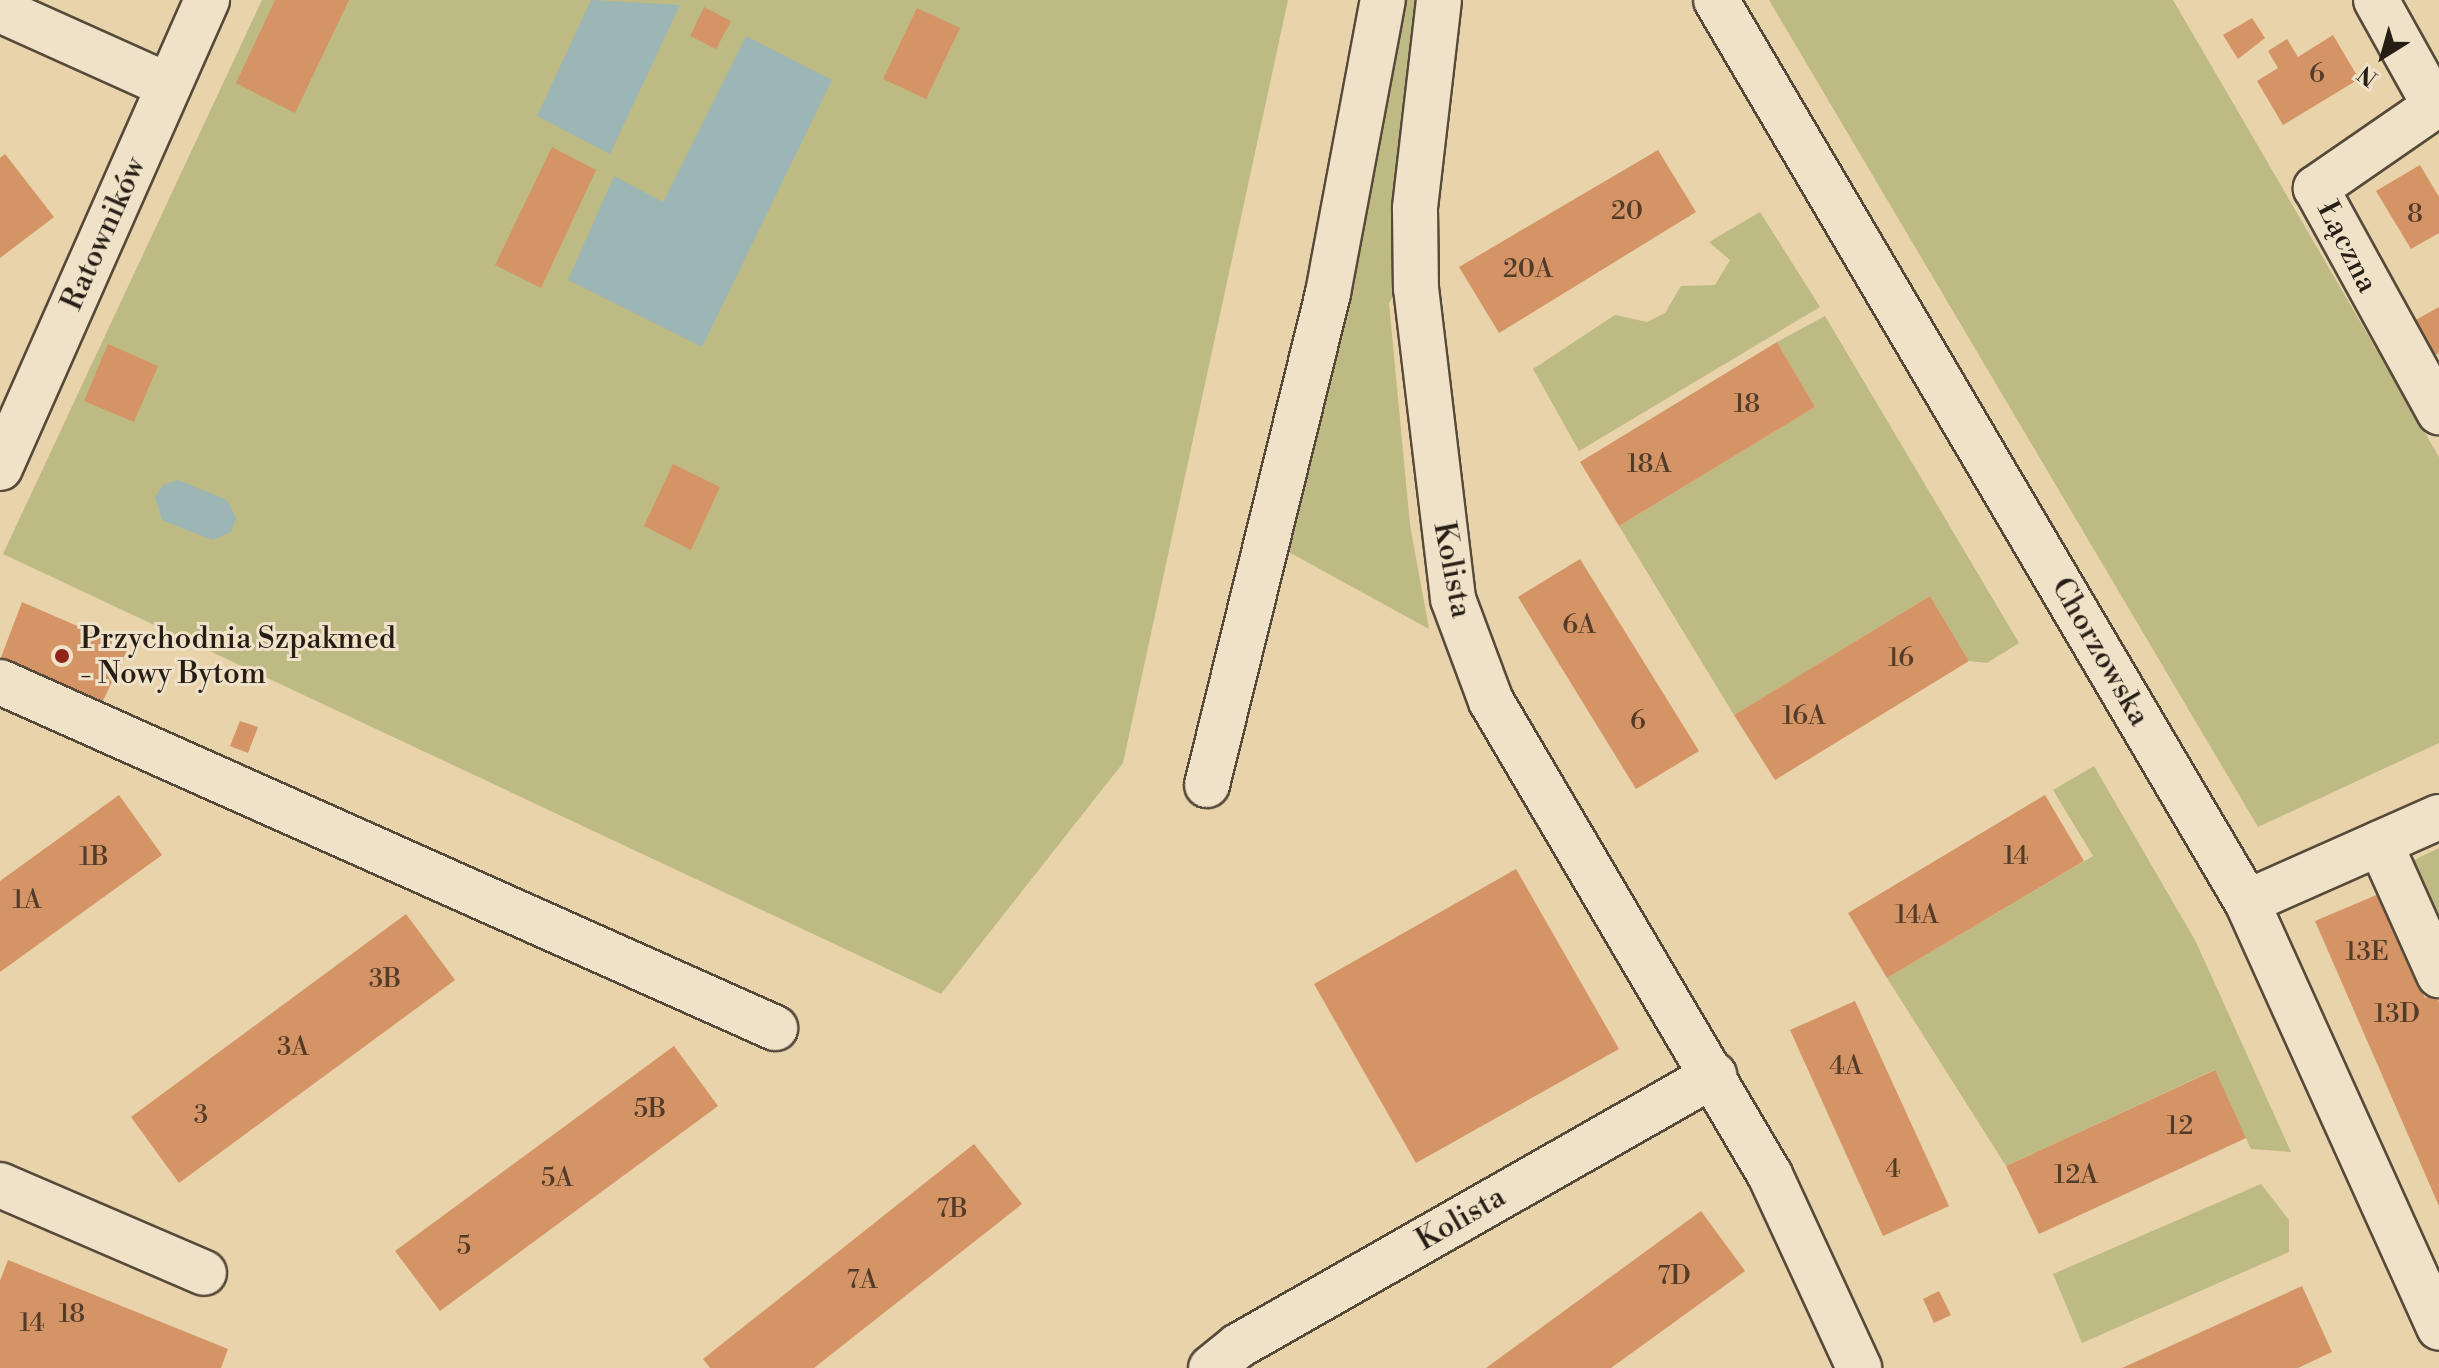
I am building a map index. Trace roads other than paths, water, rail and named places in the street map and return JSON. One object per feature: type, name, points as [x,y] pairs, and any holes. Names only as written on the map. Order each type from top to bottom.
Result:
[{"type":"street","name":"Ratowników","points":[[0,468],[207,0]]},
{"type":"street","points":[[1207,785],[1328,293],[1383,0]]},
{"type":"street","name":"Kolista","points":[[1439,0],[1415,209],[1416,288],[1453,599],[1491,701],[1714,1075],[1770,1175],[1859,1368]]},
{"type":"street","name":"Chorzowska","points":[[1716,0],[2247,902],[2439,1328]]},
{"type":"street","name":"Łączna","points":[[2376,0],[2435,106],[2316,188],[2439,412]]},
{"type":"street","points":[[0,10],[169,86]]},
{"type":"street","points":[[0,682],[775,1028]]},
{"type":"street","points":[[2247,902],[2439,817]]},
{"type":"street","points":[[2380,843],[2439,975]]},
{"type":"street","name":"Kolista","points":[[1211,1368],[1238,1346],[1714,1075]]},
{"type":"street","points":[[0,1185],[204,1273]]},
{"type":"water","points":[[591,0],[680,5],[610,154],[537,116]]},
{"type":"water","points":[[746,36],[832,80],[702,347],[568,280],[614,176],[663,202]]},
{"type":"water","points":[[178,480],[227,500],[236,518],[231,532],[212,540],[162,520],[155,497],[163,485]]},
{"type":"place","name":"Przychodnia Szpakmed - Nowy Bytom","points":[[62,656]]}]
